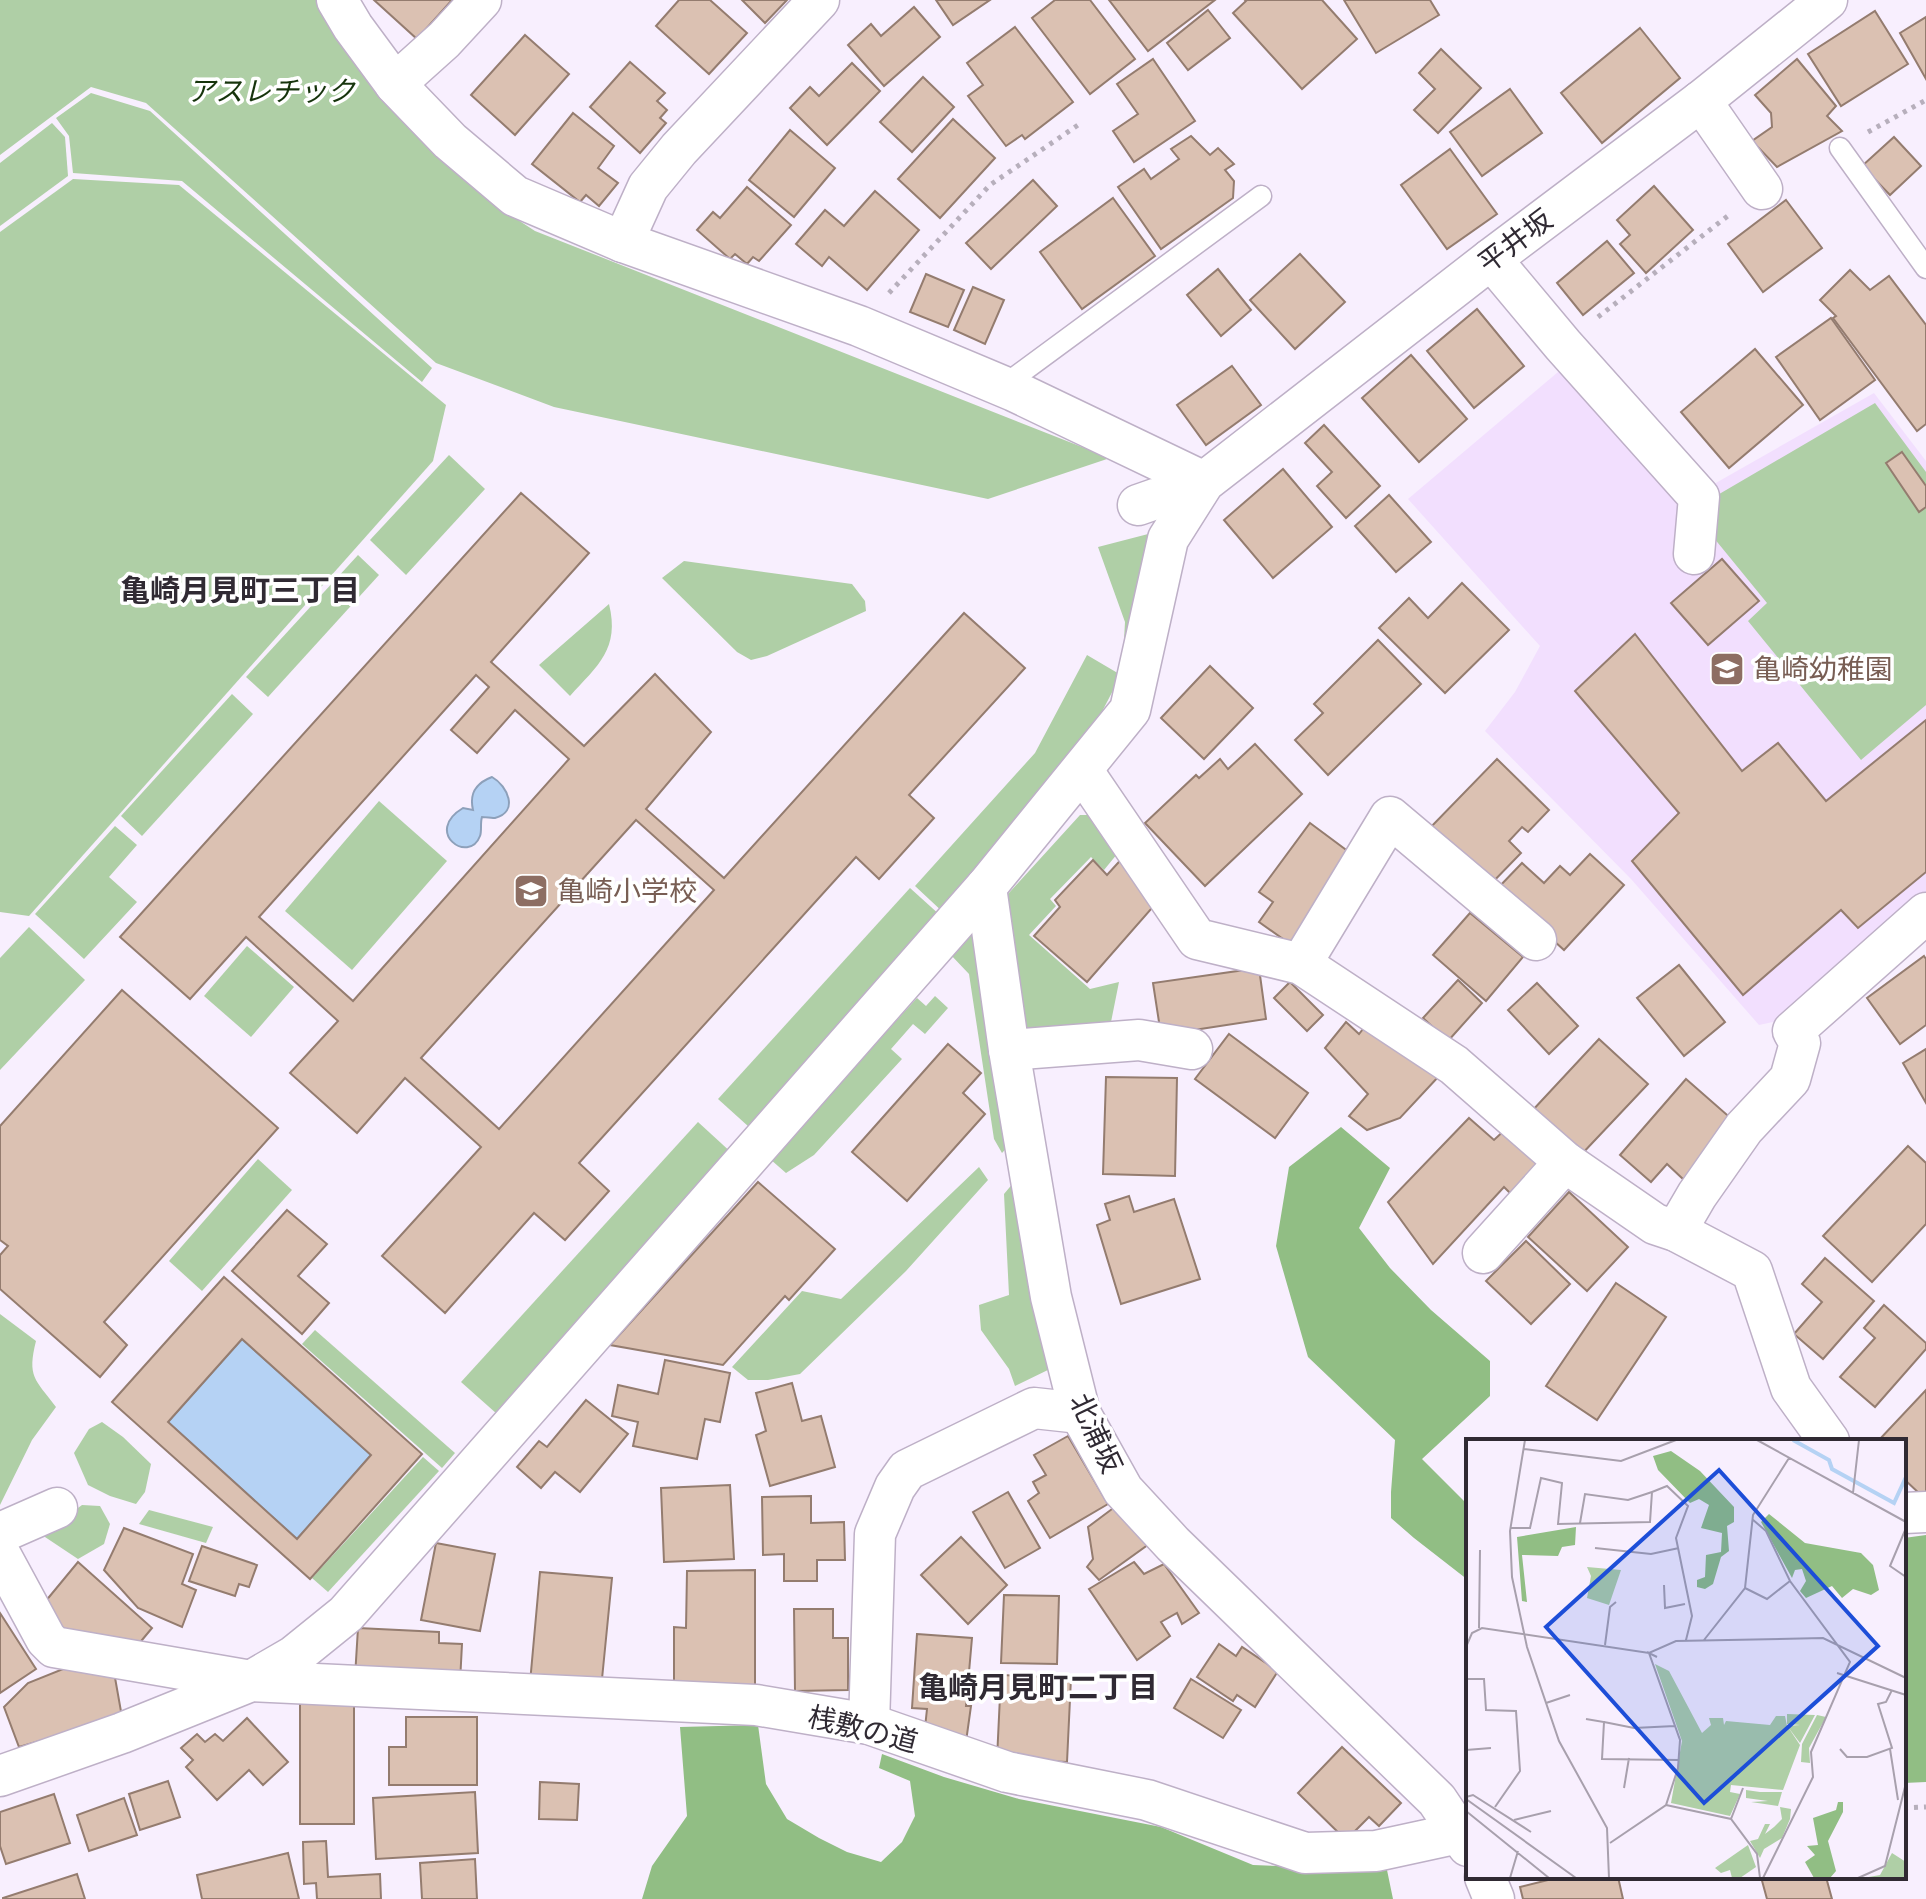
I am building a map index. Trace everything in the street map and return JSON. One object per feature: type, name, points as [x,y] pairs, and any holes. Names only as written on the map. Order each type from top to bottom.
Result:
[{"type":"street","points":[[337,0],[395,84],[450,141],[515,196],[623,242],[859,326],[1003,386],[1204,482]]},
{"type":"street","points":[[395,84],[444,40],[481,0]]},
{"type":"street","points":[[623,242],[648,187],[679,149],[819,0]]},
{"type":"street","name":"平井坂","points":[[1204,482],[1701,101],[1827,0]]},
{"type":"street","points":[[1701,101],[1762,189]]},
{"type":"street","points":[[1491,259],[1699,497],[1694,554]]},
{"type":"street","points":[[1138,505],[1204,482]]},
{"type":"street","points":[[0,1776],[122,1733],[251,1681],[294,1656],[346,1614],[986,887],[1130,710],[1168,539],[1204,482]]},
{"type":"street","points":[[1082,770],[1197,939],[1301,964],[1454,1065],[1565,1162],[1655,1224],[1676,1231],[1752,1271],[1791,1388],[1828,1439]]},
{"type":"street","points":[[1301,964],[1390,817],[1536,940]]},
{"type":"street","name":"北浦坂","points":[[986,887],[1009,1050],[1051,1297],[1080,1413],[1123,1490],[1173,1544],[1437,1800],[1463,1839]]},
{"type":"street","points":[[1676,1231],[1744,1128],[1790,1079],[1800,1043],[1793,1031],[1926,913]]},
{"type":"street","points":[[1009,1050],[1139,1040],[1192,1049]]},
{"type":"street","points":[[1483,1253],[1565,1162]]},
{"type":"street","points":[[869,1724],[875,1534],[895,1487],[907,1470],[1034,1408],[1080,1413]]},
{"type":"street","points":[[0,1533],[57,1508]]},
{"type":"street","points":[[1906,1513],[1926,1512]]},
{"type":"street","name":"桟敷の道","points":[[0,1554],[46,1639],[54,1647],[251,1681],[756,1705],[869,1724],[1007,1772],[1147,1800],[1305,1853],[1376,1851],[1463,1839]]},
{"type":"street","points":[[1486,1879],[1494,1899]]},
{"type":"lane","points":[[1840,148],[1926,268]]},
{"type":"lane","points":[[1003,386],[1261,196]]},
{"type":"path","points":[[859,326],[990,185],[1078,125]]},
{"type":"path","points":[[1906,1808],[1926,1807]]},
{"type":"shaded area","name":"亀崎幼稚園","points":[[1590,345],[1714,484],[1874,393],[1926,461],[1926,896],[1782,1020],[1759,1025],[1631,879],[1485,731],[1515,692],[1540,646],[1408,499]]},
{"type":"green space","name":"アスレチック","points":[[0,0],[320,0],[394,111],[489,201],[535,231],[1110,458],[988,499],[554,407],[436,363],[146,103],[91,87],[0,155]]},
{"type":"green space","points":[[91,93],[150,111],[432,368],[422,382],[182,181],[73,173],[69,136],[56,118]]},
{"type":"green space","points":[[52,123],[65,137],[68,176],[0,226],[0,163]]},
{"type":"green space","points":[[73,179],[179,185],[446,405],[433,461],[29,916],[0,912],[0,232]]},
{"type":"green space","points":[[1875,403],[1926,472],[1926,705],[1861,760],[1748,621],[1767,603],[1709,532],[1709,500]]},
{"type":"green space","points":[[449,455],[485,489],[406,575],[370,540]]},
{"type":"green space","points":[[1152,533],[1123,658],[1125,622],[1098,547]]},
{"type":"green space","points":[[358,555],[379,575],[268,697],[246,677]]},
{"type":"green space","points":[[684,561],[852,584],[865,601],[866,611],[767,656],[751,660],[737,652],[662,578]]},
{"type":"green space","points":[[609,604],[612,620],[609,645],[598,665],[570,696],[539,665]]},
{"type":"green space","points":[[1087,655],[1121,675],[1066,781],[945,914],[915,886],[1035,753]]},
{"type":"green space","points":[[232,694],[253,714],[142,836],[121,816]]},
{"type":"green space","points":[[379,801],[447,861],[352,970],[285,911]]},
{"type":"green space","points":[[1080,815],[1100,815],[1122,848],[1104,870],[1091,857],[1050,899],[1056,906],[1029,935],[1090,989],[1119,982],[1110,1027],[1025,1039],[1008,894]]},
{"type":"green space","points":[[115,826],[137,845],[109,877],[137,902],[84,959],[35,914]]},
{"type":"green space","points":[[910,888],[941,916],[749,1127],[718,1099]]},
{"type":"green space","points":[[29,927],[85,980],[0,1070],[0,958]]},
{"type":"green space","points":[[977,929],[1014,1140],[1002,1153],[994,1139],[969,974],[950,954]]},
{"type":"green space","points":[[247,946],[294,987],[251,1037],[204,996]]},
{"type":"green space","points":[[935,996],[948,1008],[925,1034],[913,1024],[891,1049],[902,1059],[814,1155],[786,1173],[770,1159],[917,998],[926,1006]]},
{"type":"green space","points":[[698,1122],[734,1155],[497,1414],[461,1382]]},
{"type":"green space","points":[[1341,1127],[1390,1168],[1359,1228],[1390,1268],[1431,1310],[1490,1361],[1490,1396],[1422,1459],[1466,1503],[1466,1578],[1391,1518],[1395,1440],[1308,1357],[1276,1246],[1289,1167]]},
{"type":"green space","points":[[258,1159],[292,1190],[202,1291],[169,1261]]},
{"type":"green space","points":[[979,1167],[988,1180],[906,1271],[800,1374],[748,1380],[732,1367],[802,1291],[841,1299]]},
{"type":"green space","points":[[1019,1176],[1052,1368],[1015,1386],[1009,1369],[981,1330],[979,1305],[1009,1295],[1004,1194]]},
{"type":"green space","points":[[0,1314],[36,1341],[32,1363],[35,1377],[56,1407],[32,1440],[0,1505]]},
{"type":"green space","points":[[315,1330],[455,1453],[442,1468],[302,1344]]},
{"type":"green space","points":[[102,1422],[151,1464],[145,1492],[136,1504],[88,1485],[74,1453],[89,1429]]},
{"type":"green space","points":[[423,1457],[439,1471],[328,1592],[312,1578]]},
{"type":"green space","points":[[82,1505],[100,1506],[110,1524],[104,1544],[78,1559],[42,1535]]},
{"type":"green space","points":[[149,1510],[213,1527],[206,1543],[139,1524]]},
{"type":"green space","points":[[1926,1535],[1926,1782],[1906,1783],[1906,1538]]},
{"type":"green space","points":[[758,1725],[766,1784],[787,1819],[847,1852],[881,1862],[902,1842],[915,1816],[910,1781],[879,1768],[882,1754],[944,1777],[1019,1799],[1161,1827],[1253,1865],[1387,1870],[1393,1899],[642,1899],[652,1866],[687,1816],[680,1727]]},
{"type":"water","points":[[492,777],[506,792],[507,810],[495,818],[482,817],[481,834],[474,844],[459,846],[452,842],[447,827],[452,817],[463,808],[473,810],[475,789]]},
{"type":"water","points":[[242,1339],[371,1455],[297,1539],[168,1422]]},
{"type":"building","points":[[374,0],[452,0],[417,39]]},
{"type":"building","points":[[679,0],[710,0],[747,33],[709,74],[656,26]]},
{"type":"building","points":[[742,0],[787,0],[765,23]]},
{"type":"building","points":[[936,0],[990,0],[953,25]]},
{"type":"building","points":[[1055,0],[1090,0],[1135,59],[1090,94],[1032,18]]},
{"type":"building","points":[[1109,0],[1215,0],[1148,51]]},
{"type":"building","points":[[1245,0],[1322,0],[1357,39],[1302,89],[1233,13]]},
{"type":"building","points":[[1344,0],[1430,0],[1439,15],[1376,53]]},
{"type":"building","points":[[914,7],[940,37],[884,86],[848,45],[871,24],[881,36]]},
{"type":"building","points":[[1208,10],[1230,38],[1188,70],[1167,43]]},
{"type":"building","points":[[1875,11],[1908,64],[1841,106],[1808,54]]},
{"type":"building","points":[[1926,17],[1926,79],[1900,33]]},
{"type":"building","points":[[1015,27],[1073,102],[1025,139],[1022,135],[1006,146],[968,96],[983,85],[967,63]]},
{"type":"building","points":[[1640,28],[1680,78],[1602,143],[1561,93]]},
{"type":"building","points":[[525,35],[569,74],[515,135],[471,95]]},
{"type":"building","points":[[1441,49],[1481,88],[1438,133],[1414,110],[1435,89],[1419,73]]},
{"type":"building","points":[[1153,59],[1195,121],[1134,162],[1113,131],[1138,114],[1117,84]]},
{"type":"building","points":[[1797,59],[1836,106],[1827,116],[1842,131],[1777,167],[1752,141],[1772,127],[1771,113],[1755,95]]},
{"type":"building","points":[[630,62],[665,93],[657,101],[667,110],[660,118],[666,123],[640,153],[590,107]]},
{"type":"building","points":[[852,63],[880,91],[827,145],[790,108],[810,87],[819,96]]},
{"type":"building","points":[[923,77],[954,107],[912,152],[880,122]]},
{"type":"building","points":[[1510,89],[1542,133],[1482,176],[1450,132]]},
{"type":"building","points":[[573,113],[614,146],[598,168],[618,183],[599,206],[586,195],[580,202],[532,164]]},
{"type":"building","points":[[953,119],[995,158],[940,218],[898,179]]},
{"type":"building","points":[[790,130],[835,168],[794,217],[749,180]]},
{"type":"building","points":[[1191,136],[1210,155],[1218,148],[1234,164],[1225,170],[1234,181],[1233,198],[1161,249],[1118,187],[1144,169],[1151,179],[1179,159],[1171,149]]},
{"type":"building","points":[[1894,137],[1921,166],[1890,195],[1862,166]]},
{"type":"building","points":[[1450,149],[1497,214],[1447,249],[1401,185]]},
{"type":"building","points":[[1033,180],[1057,206],[991,269],[966,243]]},
{"type":"building","points":[[1654,186],[1693,230],[1646,273],[1620,244],[1630,235],[1617,220]]},
{"type":"building","points":[[747,187],[791,225],[759,261],[753,257],[747,264],[735,254],[730,259],[697,230],[713,212],[720,218]]},
{"type":"building","points":[[875,191],[919,230],[867,290],[829,257],[822,266],[796,244],[825,210],[844,226]]},
{"type":"building","points":[[1113,198],[1155,256],[1082,309],[1040,252]]},
{"type":"building","points":[[1786,200],[1822,248],[1763,292],[1728,244]]},
{"type":"building","points":[[1607,241],[1634,273],[1583,315],[1557,283]]},
{"type":"building","points":[[1300,254],[1345,302],[1295,349],[1250,300]]},
{"type":"building","points":[[1218,269],[1251,310],[1221,336],[1187,295]]},
{"type":"building","points":[[1850,270],[1870,290],[1889,276],[1926,325],[1926,424],[1917,431],[1833,318],[1836,316],[1820,300]]},
{"type":"building","points":[[926,274],[964,290],[948,327],[910,312]]},
{"type":"building","points":[[973,287],[1004,300],[985,344],[954,330]]},
{"type":"building","points":[[1477,309],[1524,366],[1474,408],[1427,351]]},
{"type":"building","points":[[1831,318],[1875,380],[1820,420],[1776,357]]},
{"type":"building","points":[[1755,349],[1803,405],[1729,468],[1681,412]]},
{"type":"building","points":[[1411,355],[1467,419],[1419,462],[1362,398]]},
{"type":"building","points":[[1232,366],[1261,405],[1206,445],[1177,405]]},
{"type":"building","points":[[1324,425],[1380,486],[1346,518],[1317,486],[1332,472],[1305,443]]},
{"type":"building","points":[[1902,452],[1926,486],[1926,507],[1919,512],[1886,463]]},
{"type":"building","points":[[1283,469],[1332,527],[1273,578],[1224,520]]},
{"type":"building","name":"亀崎小学校","points":[[521,493],[589,553],[491,662],[584,746],[655,674],[711,732],[646,809],[724,878],[964,613],[1025,668],[909,795],[934,818],[879,879],[856,857],[579,1163],[609,1191],[565,1240],[534,1213],[445,1313],[382,1256],[481,1147],[405,1078],[357,1133],[290,1073],[338,1021],[246,937],[190,999],[120,937]],"holes":[[[476,675],[489,687],[451,730],[477,753],[515,710],[569,759],[353,1001],[259,917]],[[636,820],[714,890],[499,1129],[421,1058]]]},
{"type":"building","points":[[1389,495],[1431,542],[1396,572],[1355,526]]},
{"type":"building","points":[[1722,559],[1759,601],[1708,645],[1671,603]]},
{"type":"building","points":[[1462,583],[1509,630],[1445,693],[1379,628],[1409,598],[1428,618]]},
{"type":"building","points":[[1635,634],[1742,771],[1778,743],[1826,801],[1926,720],[1926,872],[1858,928],[1841,910],[1743,995],[1632,861],[1679,813],[1575,691]]},
{"type":"building","points":[[1378,640],[1421,684],[1328,775],[1295,740],[1323,713],[1314,704]]},
{"type":"building","points":[[1210,666],[1253,708],[1204,759],[1161,718]]},
{"type":"building","points":[[1255,744],[1302,794],[1205,886],[1145,823],[1196,775],[1199,778],[1220,759],[1228,769]]},
{"type":"building","points":[[1497,759],[1549,810],[1528,832],[1522,827],[1509,841],[1521,853],[1486,889],[1427,831]]},
{"type":"building","points":[[1310,823],[1357,858],[1293,946],[1259,922],[1273,902],[1259,892]]},
{"type":"building","points":[[1128,852],[1159,900],[1087,982],[1034,936],[1060,907],[1055,900],[1093,860],[1107,875]]},
{"type":"building","points":[[1590,854],[1624,885],[1564,950],[1497,889],[1522,863],[1544,883],[1560,866],[1570,875]]},
{"type":"building","points":[[1470,913],[1523,957],[1486,1001],[1433,955]]},
{"type":"building","points":[[1924,956],[1926,1025],[1900,1044],[1867,998]]},
{"type":"building","points":[[1679,965],[1725,1022],[1684,1056],[1637,998]]},
{"type":"building","points":[[1259,968],[1266,1019],[1161,1035],[1153,983]]},
{"type":"building","points":[[1458,980],[1482,1003],[1448,1041],[1423,1018]]},
{"type":"building","points":[[1290,982],[1323,1015],[1307,1031],[1274,998]]},
{"type":"building","points":[[1537,983],[1578,1026],[1549,1054],[1508,1010]]},
{"type":"building","points":[[122,990],[278,1128],[104,1322],[127,1345],[100,1377],[0,1289],[0,1255],[8,1246],[0,1240],[0,1126]]},
{"type":"building","points":[[1371,1019],[1439,1076],[1400,1118],[1367,1130],[1349,1116],[1368,1094],[1325,1048],[1346,1022],[1359,1034]]},
{"type":"building","points":[[1229,1034],[1308,1093],[1275,1138],[1195,1079]]},
{"type":"building","points":[[1599,1039],[1648,1084],[1579,1157],[1531,1112]]},
{"type":"building","points":[[948,1044],[981,1073],[963,1093],[985,1114],[907,1201],[852,1152]]},
{"type":"building","points":[[1926,1049],[1926,1103],[1903,1063]]},
{"type":"building","points":[[1106,1077],[1177,1078],[1175,1176],[1103,1174]]},
{"type":"building","points":[[1686,1079],[1734,1121],[1684,1180],[1667,1164],[1651,1182],[1620,1155]]},
{"type":"building","points":[[1469,1118],[1494,1140],[1508,1127],[1541,1160],[1511,1194],[1504,1187],[1433,1264],[1388,1202]]},
{"type":"building","points":[[1908,1146],[1926,1163],[1926,1224],[1872,1282],[1823,1236]]},
{"type":"building","points":[[758,1182],[835,1249],[789,1300],[785,1296],[723,1365],[610,1345]]},
{"type":"building","points":[[1569,1192],[1628,1247],[1587,1291],[1528,1237]]},
{"type":"building","points":[[1129,1196],[1134,1212],[1174,1199],[1200,1279],[1121,1304],[1097,1225],[1110,1220],[1105,1204]]},
{"type":"building","points":[[287,1210],[327,1244],[298,1276],[329,1303],[302,1334],[232,1271]]},
{"type":"building","points":[[1526,1241],[1570,1284],[1531,1324],[1486,1281]]},
{"type":"building","points":[[1825,1258],[1874,1301],[1823,1359],[1794,1334],[1822,1302],[1802,1284]]},
{"type":"building","points":[[224,1277],[422,1454],[310,1579],[112,1402]],"holes":[[[242,1339],[371,1455],[297,1539],[168,1422]]]},
{"type":"building","points":[[1616,1283],[1666,1317],[1597,1420],[1546,1386]]},
{"type":"building","points":[[1884,1305],[1926,1343],[1926,1349],[1875,1407],[1840,1377],[1875,1338],[1864,1328]]},
{"type":"building","points":[[665,1360],[730,1373],[720,1422],[705,1419],[697,1459],[633,1446],[638,1422],[612,1416],[618,1385],[658,1394]]},
{"type":"building","points":[[792,1383],[802,1421],[821,1416],[835,1467],[770,1486],[756,1435],[766,1431],[756,1393]]},
{"type":"building","points":[[1926,1390],[1926,1493],[1922,1496],[1906,1481],[1906,1439],[1880,1439]]},
{"type":"building","points":[[586,1400],[628,1434],[580,1492],[555,1472],[541,1488],[517,1467],[539,1441],[547,1447]]},
{"type":"building","points":[[1068,1436],[1108,1504],[1050,1538],[1028,1501],[1039,1493],[1033,1482],[1046,1475],[1034,1455]]},
{"type":"building","points":[[730,1485],[734,1559],[664,1562],[661,1488]]},
{"type":"building","points":[[1008,1492],[1040,1548],[1005,1568],[973,1512]]},
{"type":"building","points":[[811,1496],[811,1523],[844,1522],[845,1560],[817,1560],[817,1581],[784,1581],[784,1554],[763,1555],[762,1497]]},
{"type":"building","points":[[1116,1506],[1149,1544],[1099,1580],[1087,1567],[1093,1559],[1088,1527]]},
{"type":"building","points":[[124,1528],[193,1554],[182,1584],[196,1590],[182,1627],[138,1608],[104,1570]]},
{"type":"building","points":[[961,1537],[1007,1585],[968,1624],[921,1575]]},
{"type":"building","points":[[436,1543],[495,1554],[480,1631],[421,1620]]},
{"type":"building","points":[[202,1546],[257,1565],[249,1587],[239,1584],[235,1596],[189,1581]]},
{"type":"building","points":[[78,1562],[152,1628],[132,1652],[70,1636],[40,1608]]},
{"type":"building","points":[[1134,1562],[1144,1574],[1164,1564],[1199,1613],[1182,1624],[1177,1613],[1161,1622],[1170,1636],[1137,1660],[1089,1589]]},
{"type":"building","points":[[755,1570],[755,1685],[674,1685],[674,1627],[686,1628],[687,1571]]},
{"type":"building","points":[[540,1572],[612,1578],[601,1689],[530,1683]]},
{"type":"building","points":[[1004,1595],[1059,1596],[1057,1664],[1001,1663]]},
{"type":"building","points":[[794,1609],[833,1609],[833,1638],[848,1638],[848,1690],[795,1691]]},
{"type":"building","points":[[0,1613],[36,1669],[0,1693]]},
{"type":"building","points":[[358,1628],[439,1632],[439,1643],[462,1644],[460,1682],[355,1677]]},
{"type":"building","points":[[917,1634],[972,1638],[966,1706],[971,1706],[965,1749],[924,1737],[927,1709],[912,1708]]},
{"type":"building","points":[[1219,1644],[1236,1656],[1242,1647],[1278,1671],[1255,1707],[1237,1695],[1233,1701],[1197,1677]]},
{"type":"building","points":[[68,1667],[114,1672],[122,1717],[19,1747],[4,1707],[28,1683]]},
{"type":"building","points":[[1001,1675],[1071,1678],[1067,1762],[997,1759]]},
{"type":"building","points":[[1191,1679],[1241,1710],[1223,1738],[1174,1708]]},
{"type":"building","points":[[354,1702],[354,1824],[300,1824],[300,1703]]},
{"type":"building","points":[[406,1717],[477,1717],[477,1785],[389,1785],[389,1747],[406,1747]]},
{"type":"building","points":[[247,1718],[288,1762],[263,1785],[249,1770],[217,1800],[186,1767],[193,1760],[181,1748],[197,1734],[205,1742],[215,1734],[223,1741]]},
{"type":"building","points":[[1342,1747],[1401,1803],[1379,1826],[1369,1817],[1346,1840],[1298,1793]]},
{"type":"building","points":[[168,1781],[180,1817],[140,1830],[129,1794]]},
{"type":"building","points":[[540,1782],[579,1784],[577,1820],[539,1819]]},
{"type":"building","points":[[475,1792],[478,1853],[376,1859],[373,1798]]},
{"type":"building","points":[[54,1794],[70,1843],[6,1864],[0,1846],[0,1812]]},
{"type":"building","points":[[124,1798],[137,1835],[89,1851],[77,1815]]},
{"type":"building","points":[[326,1841],[328,1877],[380,1874],[381,1899],[317,1899],[316,1883],[304,1884],[303,1842]]},
{"type":"building","points":[[288,1853],[299,1899],[202,1899],[197,1875]]},
{"type":"building","points":[[475,1859],[477,1899],[422,1899],[420,1863]]},
{"type":"building","points":[[77,1874],[85,1899],[3,1899],[3,1898]]},
{"type":"building","points":[[1552,1879],[1618,1879],[1623,1899],[1523,1899],[1520,1887]]},
{"type":"building","points":[[1762,1879],[1827,1879],[1832,1899],[1767,1899]]},
{"type":"place","name":"亀崎幼稚園","points":[[1727,669]]},
{"type":"place","name":"亀崎小学校","points":[[531,891]]},
{"type":"district","name":"亀崎月見町三丁目","points":[[240,591]]},
{"type":"district","name":"亀崎月見町二丁目","points":[[1038,1688]]}]
